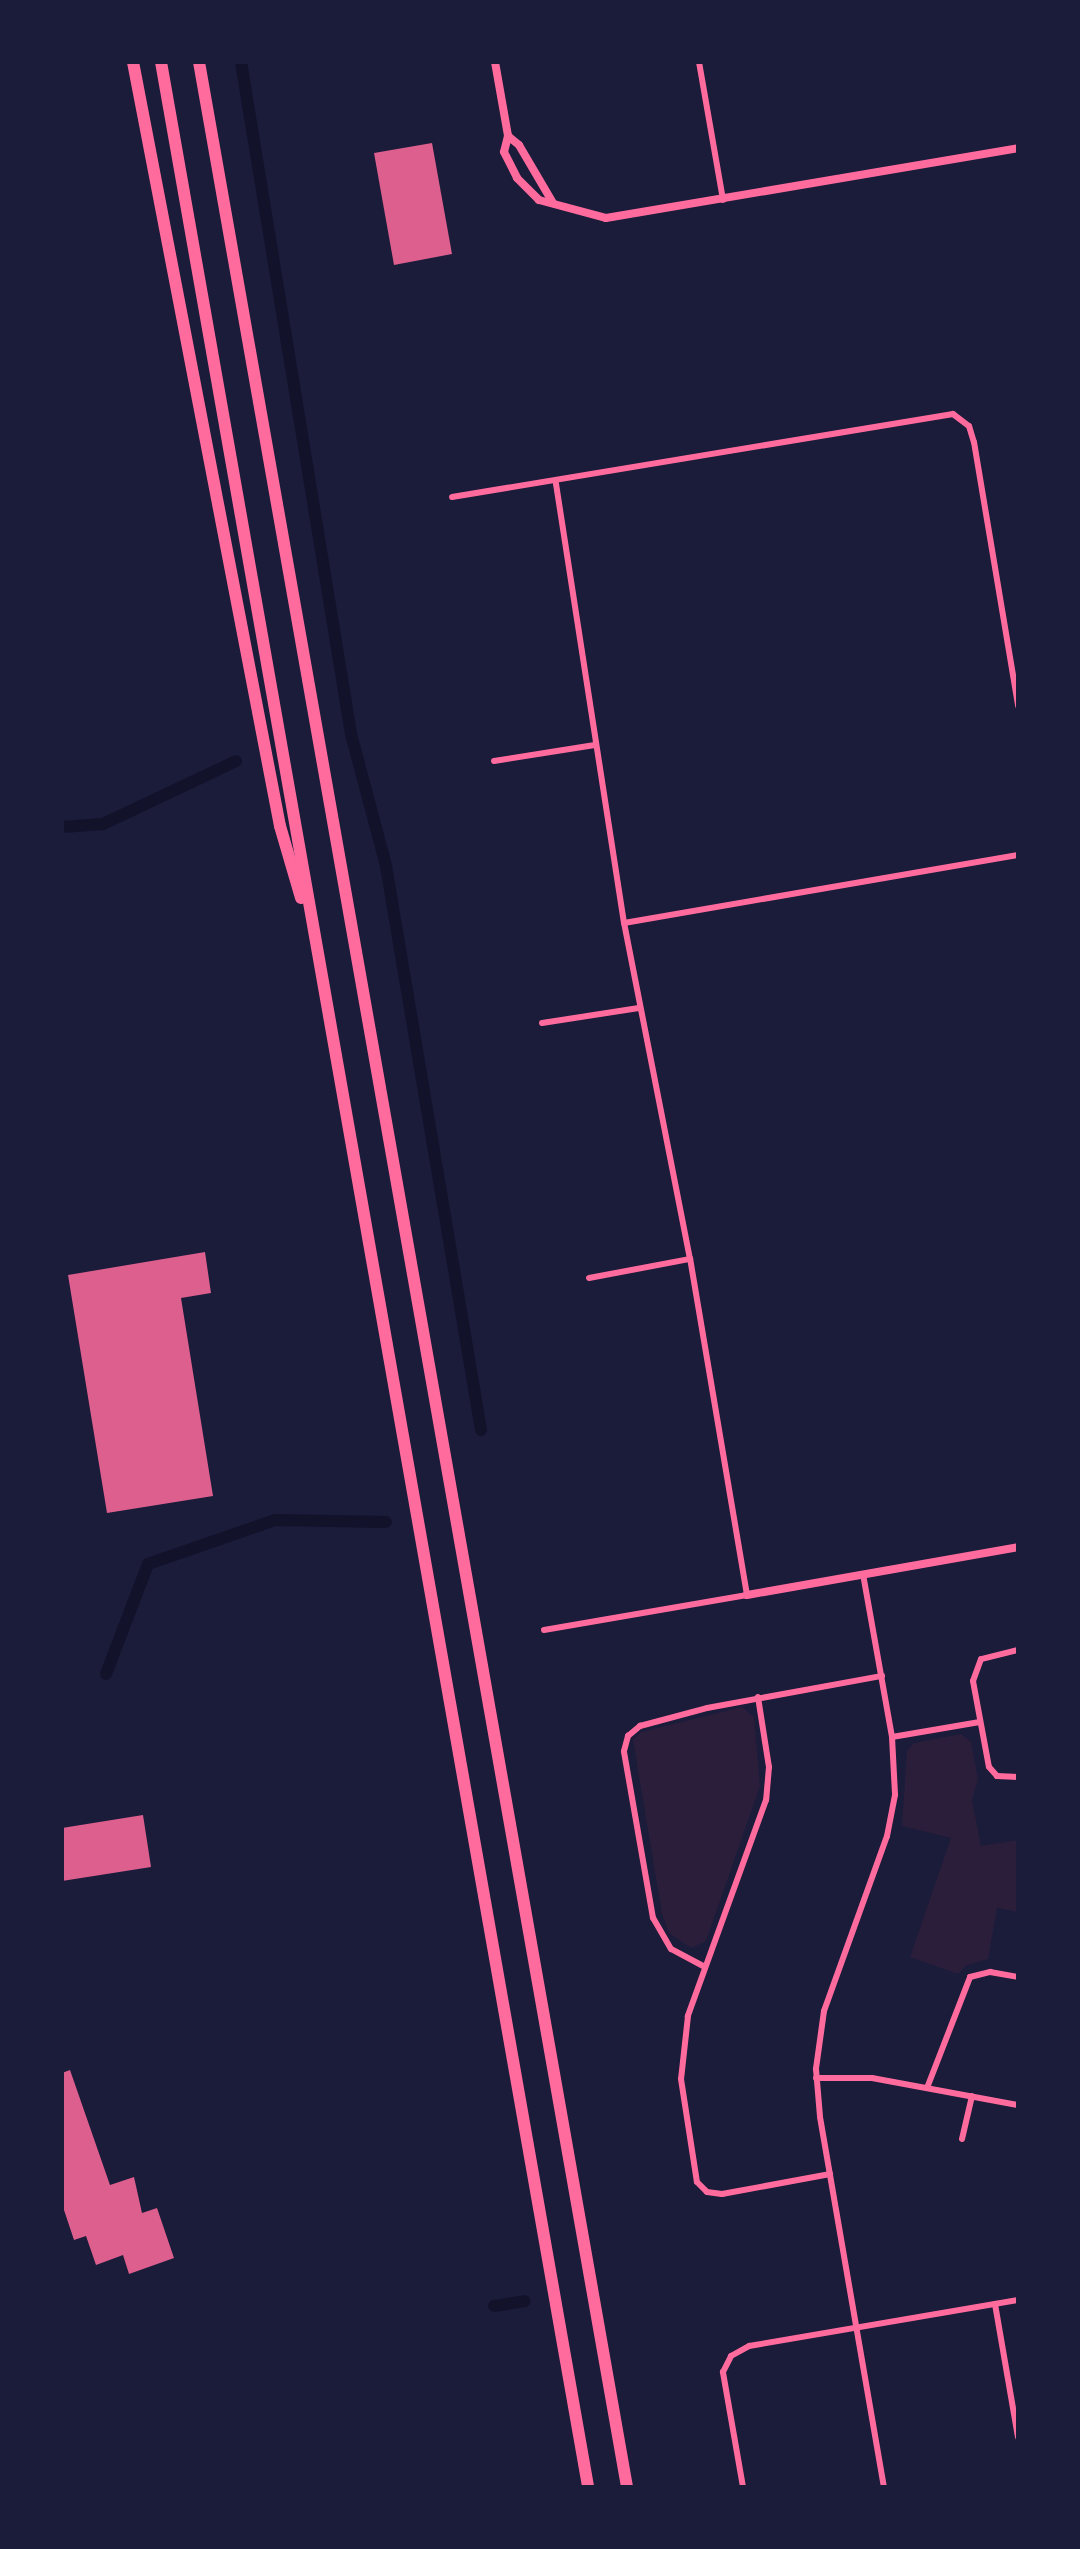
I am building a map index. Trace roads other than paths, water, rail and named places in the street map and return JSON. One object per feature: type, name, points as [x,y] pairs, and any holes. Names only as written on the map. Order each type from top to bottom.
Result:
[{"type":"highway","points":[[133,62],[280,826],[317,951]]},
{"type":"highway","points":[[161,62],[588,2487]]},
{"type":"highway","points":[[199,62],[627,2487]]},
{"type":"street","points":[[495,62],[508,136],[504,152],[517,178],[539,200],[570,212],[606,218],[1018,148]]},
{"type":"street","points":[[699,62],[723,200]]},
{"type":"street","points":[[508,136],[519,145],[553,203]]},
{"type":"street","points":[[452,497],[556,483],[944,414],[959,416],[974,442],[1018,706]]},
{"type":"street","points":[[556,483],[624,923],[690,1259],[747,1595]]},
{"type":"street","points":[[494,761],[595,745]]},
{"type":"street","points":[[624,923],[1018,855]]},
{"type":"street","points":[[542,1023],[639,1008]]},
{"type":"street","points":[[589,1278],[690,1259]]},
{"type":"street","points":[[544,1630],[1018,1547]]},
{"type":"street","points":[[863,1574],[892,1737],[895,1782],[891,1821],[824,2011],[816,2078],[884,2487]]},
{"type":"street","points":[[1018,1650],[989,1655],[975,1665],[987,1761],[997,1776],[1018,1777]]},
{"type":"street","points":[[705,1967],[671,1949],[653,1918],[624,1751],[628,1736],[640,1726],[758,1697],[882,1676]]},
{"type":"street","points":[[758,1697],[769,1767],[766,1800],[705,1967],[681,2050],[697,2182],[707,2192],[722,2194],[830,2174]]},
{"type":"street","points":[[892,1737],[980,1722]]},
{"type":"street","points":[[927,2088],[967,1981],[978,1972],[1018,1977]]},
{"type":"street","points":[[816,2078],[872,2078],[1018,2105]]},
{"type":"street","points":[[962,2139],[972,2096]]},
{"type":"street","points":[[743,2487],[723,2372],[731,2356],[749,2346],[1018,2300]]},
{"type":"street","points":[[995,2304],[1018,2437]]},
{"type":"waterway","points":[[241,62],[351,734],[386,866],[481,1430]]},
{"type":"waterway","points":[[62,827],[103,824],[236,761]]},
{"type":"waterway","points":[[106,1674],[148,1564],[275,1520],[386,1522]]},
{"type":"waterway","points":[[494,2306],[525,2301]]}]
